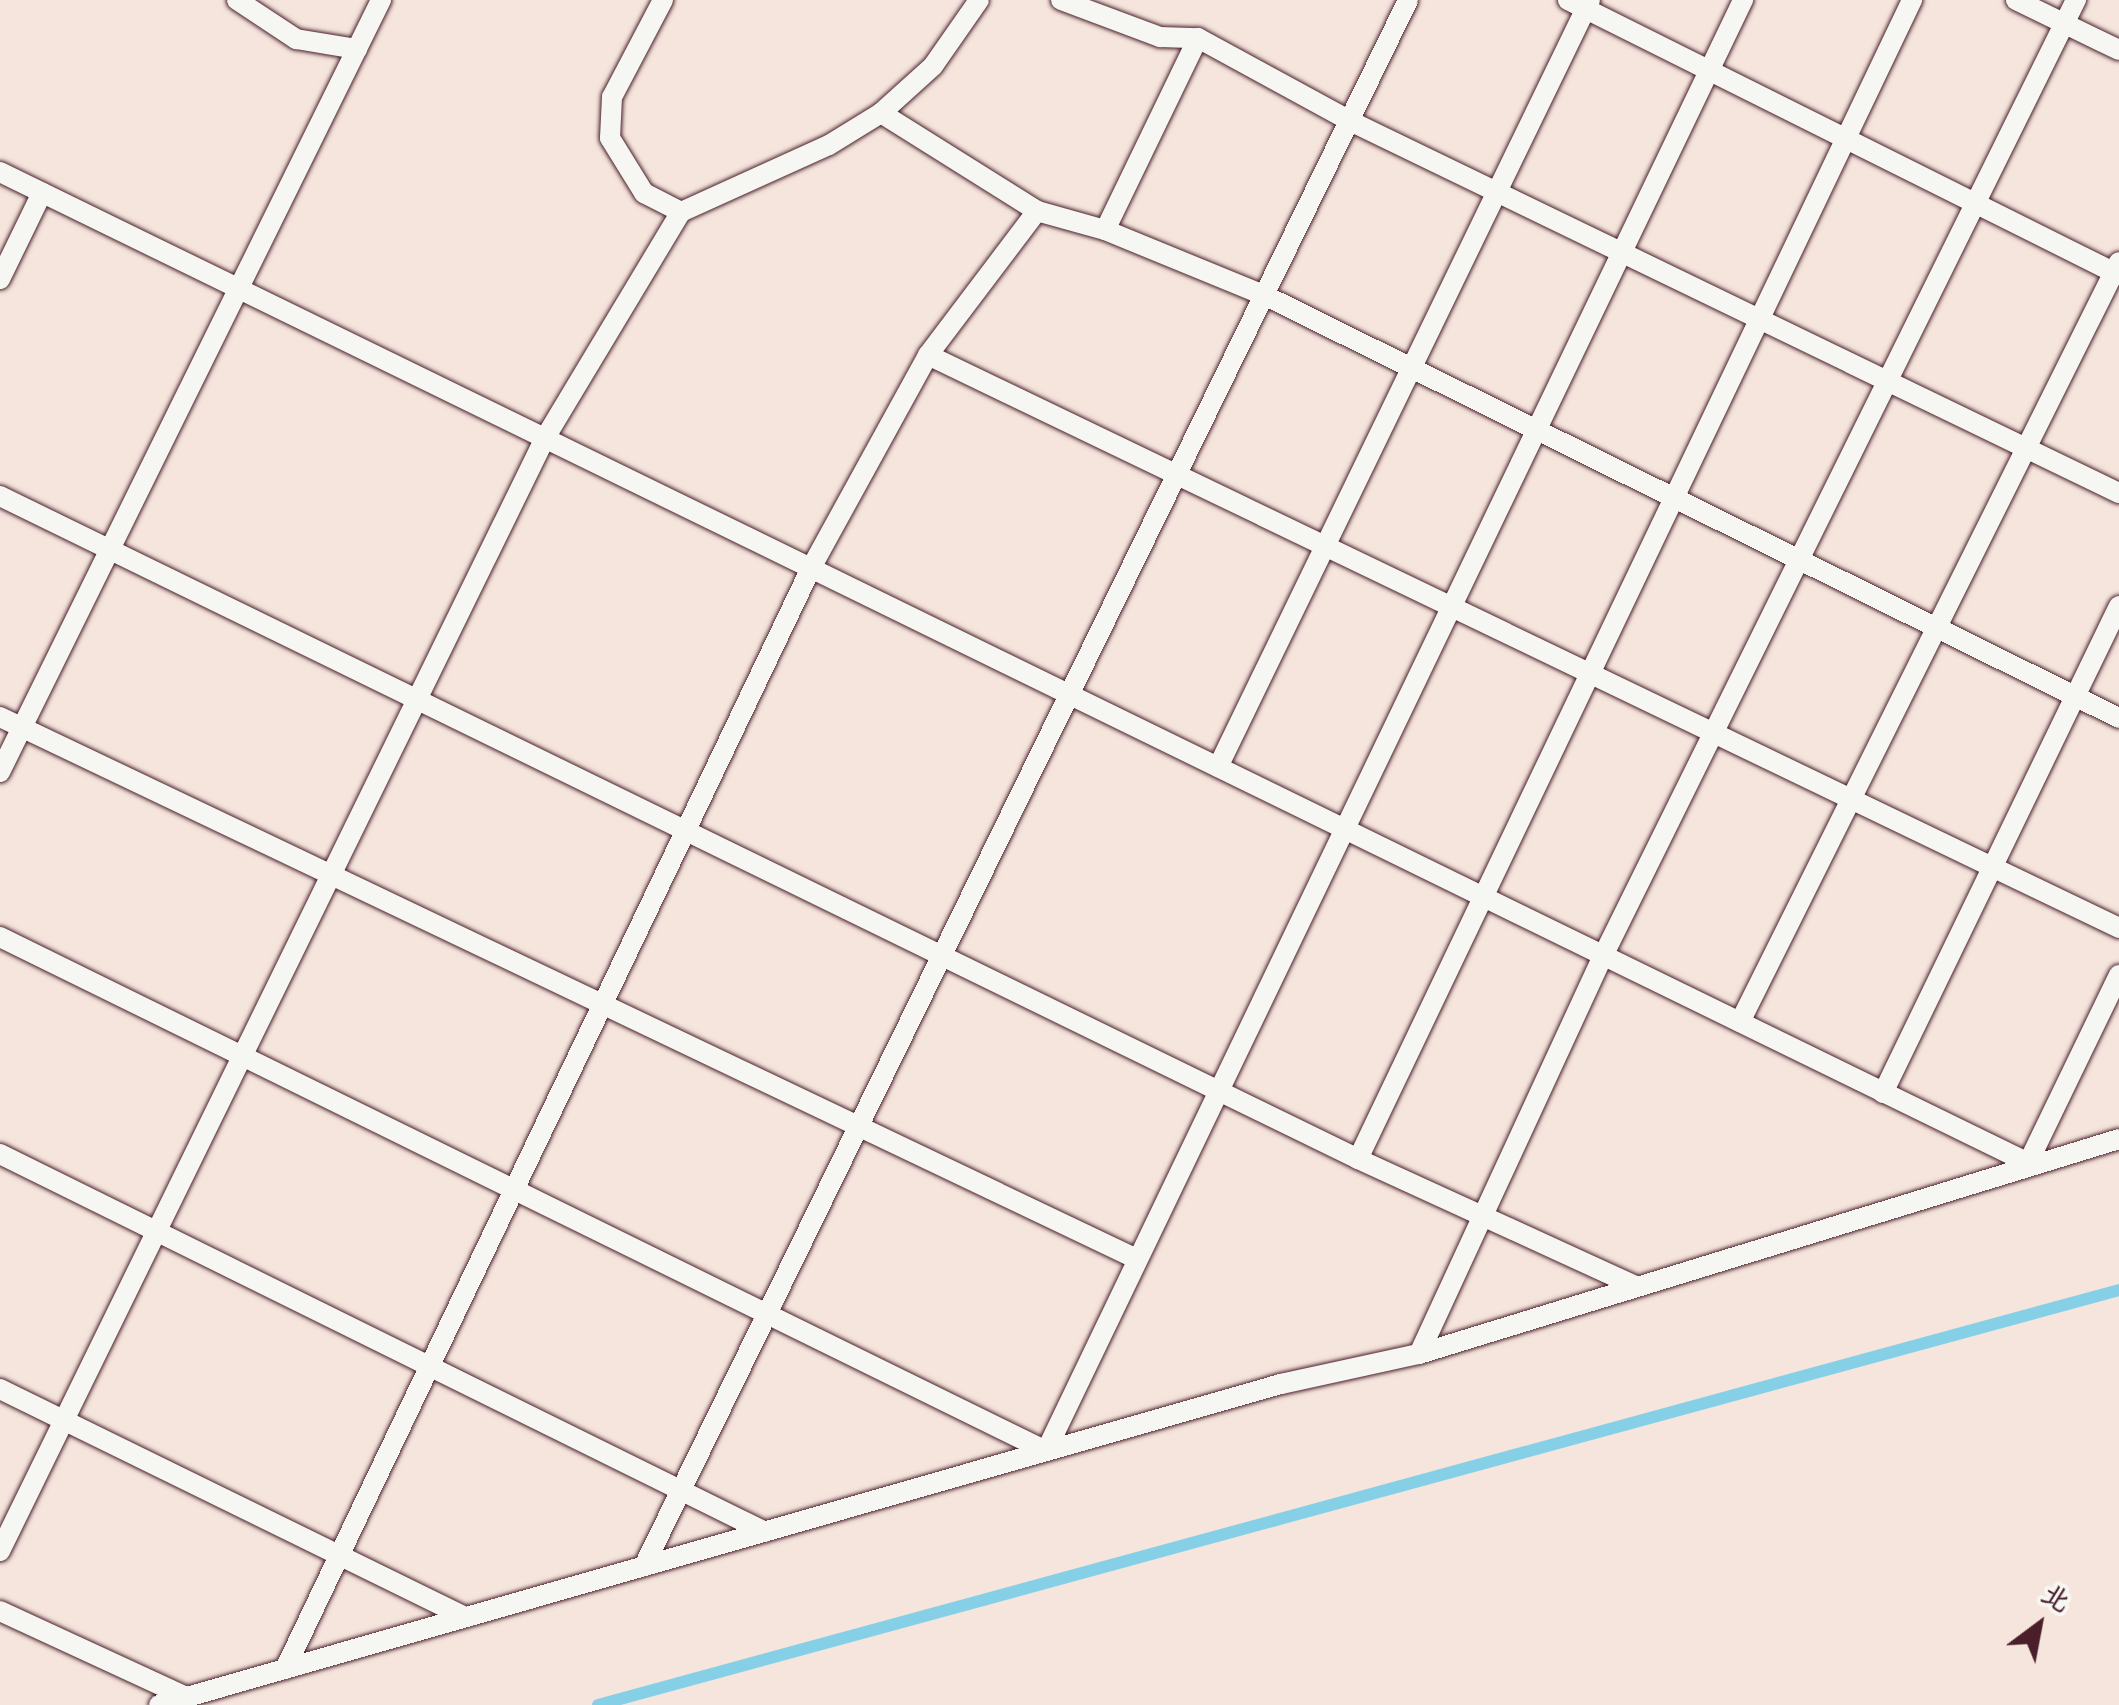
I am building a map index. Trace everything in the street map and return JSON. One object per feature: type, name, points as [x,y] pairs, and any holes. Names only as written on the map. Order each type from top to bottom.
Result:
[{"type":"lane","points":[[237,0],[296,40],[357,48]]},
{"type":"lane","points":[[0,772],[381,0]]},
{"type":"lane","points":[[663,0],[612,97],[610,138],[644,193],[682,212]]},
{"type":"lane","points":[[0,1551],[545,438],[682,212],[830,146],[880,113],[933,66],[980,0]]},
{"type":"lane","points":[[1061,0],[1160,37],[1198,38],[1350,121],[2119,493]]},
{"type":"lane","points":[[644,1566],[1073,696],[1408,0]]},
{"type":"lane","points":[[1046,1451],[1340,827],[1743,0]]},
{"type":"lane","points":[[1358,1159],[1912,0]]},
{"type":"lane","points":[[2016,0],[2119,50]]},
{"type":"lane","points":[[1419,1354],[1603,956],[2076,0]]},
{"type":"lane","points":[[1218,767],[1497,192],[1581,3],[1845,138],[2117,270],[1740,1022]]},
{"type":"lane","points":[[1104,230],[1198,38]]},
{"type":"lane","points":[[880,113],[1037,211],[1104,230],[1266,296],[2119,718]]},
{"type":"lane","points":[[0,172],[2028,1164]]},
{"type":"lane","points":[[0,279],[42,193]]},
{"type":"lane","points":[[285,1669],[811,568],[928,355],[1037,211]]},
{"type":"lane","points":[[928,355],[2119,928]]},
{"type":"lane","points":[[0,496],[1358,1159],[1636,1286]]},
{"type":"lane","points":[[1884,1092],[2119,606]]},
{"type":"lane","points":[[0,717],[1137,1259]]},
{"type":"lane","points":[[0,937],[1046,1451]]},
{"type":"lane","points":[[2028,1164],[2119,975]]},
{"type":"lane","points":[[159,1705],[1281,1384],[1419,1354],[2119,1139]]},
{"type":"lane","points":[[0,1154],[765,1532]]},
{"type":"lane","points":[[0,1389],[466,1617]]},
{"type":"lane","points":[[0,1611],[186,1697]]},
{"type":"waterway","points":[[598,1705],[2119,1290]]}]
